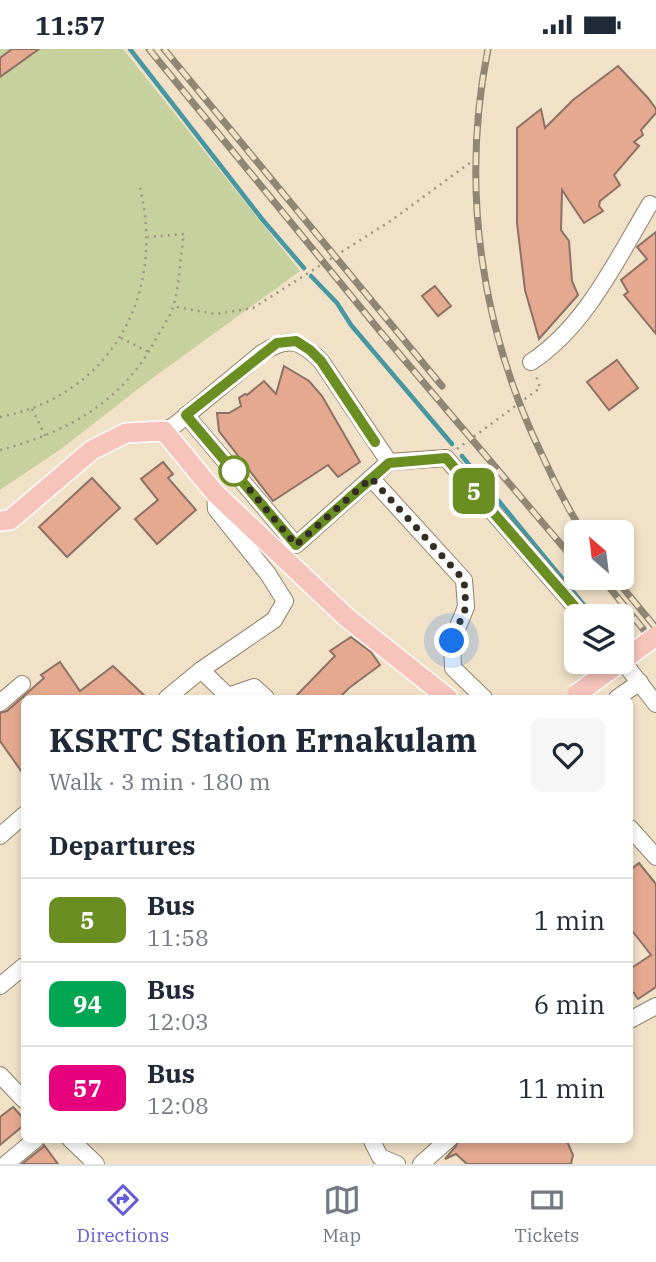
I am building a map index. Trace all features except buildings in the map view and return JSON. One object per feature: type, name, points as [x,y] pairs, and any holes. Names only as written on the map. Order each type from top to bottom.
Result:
[{"type":"main road","points":[[3,523],[92,450],[125,432],[164,431],[215,493],[346,617],[444,695]]},
{"type":"main road","points":[[575,695],[656,636]]},
{"type":"street","points":[[531,362],[548,351],[601,286],[654,202]]},
{"type":"street","points":[[164,431],[261,353],[277,343],[296,341],[321,361],[389,463]]},
{"type":"street","points":[[186,415],[296,545],[389,463],[446,458],[573,604]]},
{"type":"street","points":[[371,478],[464,580],[466,607],[452,641],[453,668],[481,695]]},
{"type":"street","points":[[171,695],[201,670],[274,619],[285,601],[216,509],[215,493]]},
{"type":"street","points":[[201,670],[227,695]]},
{"type":"street","points":[[633,674],[656,704]]},
{"type":"street","points":[[621,695],[640,682]]},
{"type":"street","points":[[0,703],[22,684]]},
{"type":"street","points":[[231,695],[254,687],[263,695]]},
{"type":"street","points":[[0,836],[21,818]]},
{"type":"street","points":[[633,831],[656,857]]},
{"type":"street","points":[[0,985],[21,968]]},
{"type":"street","points":[[633,1018],[656,1006]]},
{"type":"street","points":[[0,1075],[21,1097]]},
{"type":"street","points":[[6,1164],[31,1143]]},
{"type":"street","points":[[74,1143],[96,1164]]},
{"type":"street","points":[[373,1143],[380,1157],[397,1164]]},
{"type":"street","points":[[421,1164],[445,1143]]},
{"type":"path","points":[[177,307],[215,314],[253,308],[392,220],[475,159]]},
{"type":"path","points":[[0,417],[32,409],[76,384],[107,355],[120,338],[140,293],[148,237],[140,188]]},
{"type":"path","points":[[0,450],[46,437],[89,415],[128,382],[149,352],[174,305],[184,234],[148,237]]},
{"type":"path","points":[[120,338],[149,352]]},
{"type":"path","points":[[446,458],[540,388],[531,362]]},
{"type":"path","points":[[32,409],[46,437]]},
{"type":"green space","points":[[0,49],[123,49],[300,271],[143,385],[61,449],[0,490]]},
{"type":"waterway","points":[[130,49],[262,219],[304,268]]},
{"type":"waterway","points":[[311,276],[337,303],[351,325],[452,444]]},
{"type":"waterway","points":[[462,456],[583,604]]},
{"type":"railway","points":[[149,49],[379,330],[564,548]]},
{"type":"railway","points":[[164,49],[442,386]]},
{"type":"railway","points":[[488,49],[476,154],[477,206],[491,309],[504,359],[522,409],[576,520]]},
{"type":"railway","points":[[612,590],[656,645]]},
{"type":"railway","points":[[625,590],[656,628]]},
{"type":"bus line","name":"5","points":[[375,442],[321,361],[296,341],[277,343],[261,353],[186,415],[296,545],[389,463],[446,458],[572,604]]},
{"type":"route","points":[[234,471],[296,545],[371,478],[464,580],[466,607],[452,641]]}]
